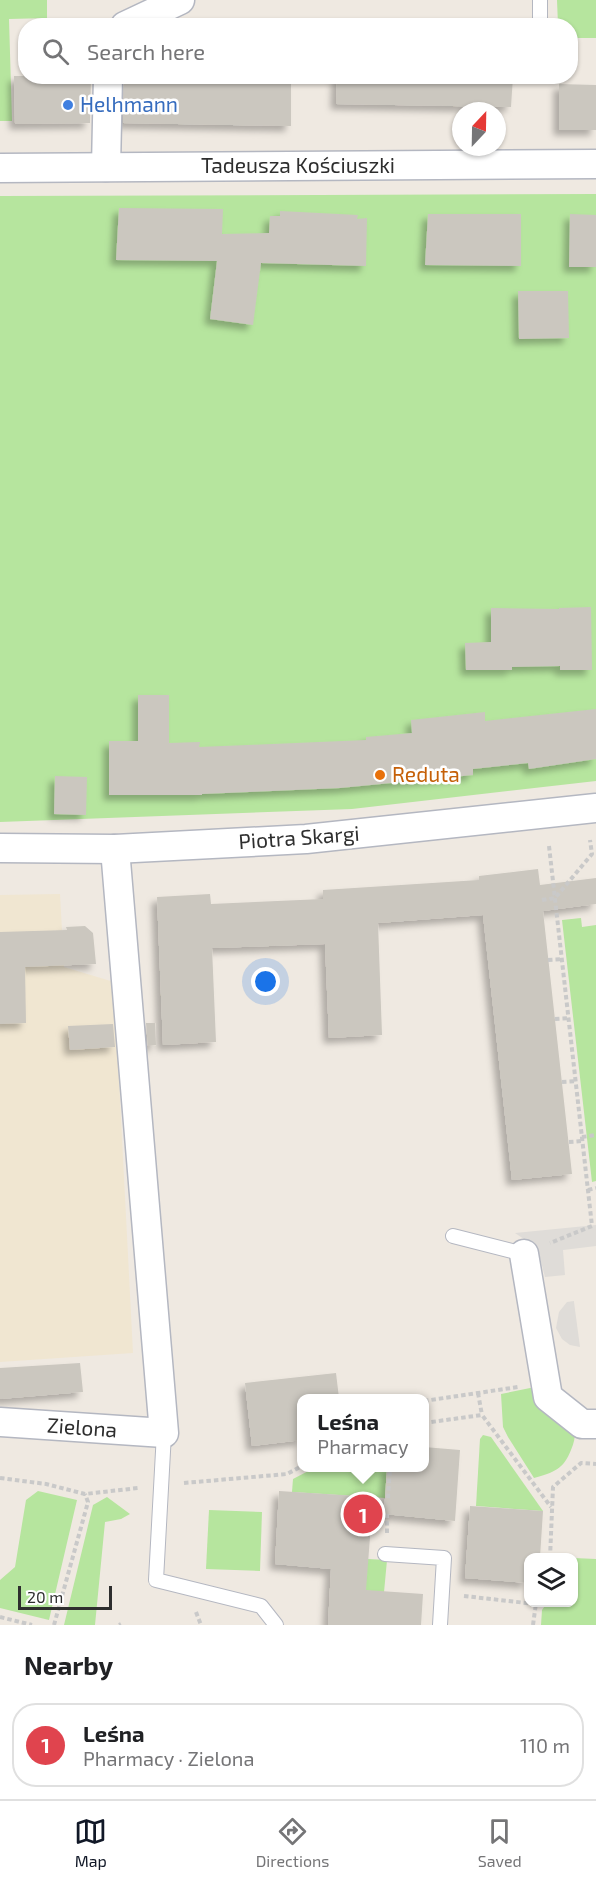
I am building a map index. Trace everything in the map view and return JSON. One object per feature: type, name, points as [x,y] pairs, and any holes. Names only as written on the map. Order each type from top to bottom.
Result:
[{"type":"street","points":[[142,18],[180,0]]},
{"type":"street","points":[[106,167],[108,84]]},
{"type":"street","name":"Tadeusza Kościuszki","points":[[0,168],[596,164]]},
{"type":"street","name":"Piotra Skargi","points":[[0,848],[115,849],[306,839],[596,808]]},
{"type":"street","points":[[115,849],[164,1433]]},
{"type":"street","points":[[524,1254],[548,1397],[582,1424],[596,1424]]},
{"type":"street","name":"Zielona","points":[[0,1422],[164,1433]]},
{"type":"lane","points":[[540,0],[540,18]]},
{"type":"lane","points":[[453,1236],[524,1254]]},
{"type":"lane","points":[[164,1433],[156,1580],[261,1606],[276,1625]]},
{"type":"lane","points":[[385,1554],[444,1558],[440,1625]]},
{"type":"path","points":[[542,900],[555,898],[592,854],[590,840]]},
{"type":"path","points":[[524,1254],[592,1226],[549,846]]},
{"type":"path","points":[[548,960],[562,958]]},
{"type":"path","points":[[555,1019],[569,1018]]},
{"type":"path","points":[[562,1082],[576,1081]]},
{"type":"path","points":[[569,1142],[596,1135]]},
{"type":"path","points":[[588,1190],[596,1188]]},
{"type":"path","points":[[429,1400],[545,1382]]},
{"type":"path","points":[[478,1393],[482,1415],[551,1507]]},
{"type":"path","points":[[429,1422],[482,1415]]},
{"type":"path","points":[[550,1553],[553,1486],[581,1463],[596,1464]]},
{"type":"path","points":[[0,1478],[46,1484],[85,1494],[287,1474],[297,1469]]},
{"type":"path","points":[[388,1498],[390,1472]]},
{"type":"path","points":[[54,1625],[88,1502],[85,1494]]},
{"type":"path","points":[[442,1594],[524,1602]]},
{"type":"path","points":[[533,1625],[535,1607]]},
{"type":"path","points":[[0,1617],[32,1625]]},
{"type":"shaded area","points":[[60,894],[64,967],[114,982],[133,1353],[0,1362],[0,895]]},
{"type":"shaded area","points":[[596,1225],[596,1246],[563,1250],[565,1275],[545,1277],[539,1254],[527,1241],[515,1233]]},
{"type":"shaded area","points":[[574,1301],[580,1347],[570,1345],[562,1339],[556,1328],[559,1312],[567,1302]]},
{"type":"green space","points":[[0,0],[47,0],[47,18],[9,19],[12,121],[0,121]]},
{"type":"green space","points":[[557,0],[596,0],[596,38],[578,38],[578,18],[558,18]]},
{"type":"green space","points":[[596,194],[596,781],[352,809],[0,822],[0,196]]},
{"type":"green space","points":[[581,918],[582,927],[596,925],[596,1181],[592,1182],[562,920]]},
{"type":"green space","points":[[535,1387],[549,1415],[559,1424],[575,1431],[575,1438],[568,1457],[561,1466],[552,1472],[534,1478],[503,1427],[501,1394]]},
{"type":"green space","points":[[483,1435],[491,1437],[543,1511],[476,1506],[480,1439]]},
{"type":"green space","points":[[306,1472],[387,1472],[385,1498],[292,1492],[293,1479]]},
{"type":"green space","points":[[38,1491],[77,1500],[49,1620],[0,1608],[0,1580],[15,1567],[26,1500]]},
{"type":"green space","points":[[107,1497],[130,1514],[121,1519],[105,1522],[95,1625],[64,1625],[93,1505]]},
{"type":"green space","points":[[209,1510],[262,1512],[260,1571],[206,1569]]},
{"type":"green space","points":[[578,1558],[596,1559],[596,1625],[541,1625],[544,1607],[578,1607]]},
{"type":"green space","points":[[368,1559],[387,1560],[384,1592],[348,1589]]},
{"type":"building","points":[[14,76],[18,76],[18,84],[91,84],[90,123],[15,124]]},
{"type":"building","points":[[124,84],[291,84],[291,126],[123,123]]},
{"type":"building","points":[[337,84],[512,84],[511,107],[506,107],[506,102],[452,102],[452,106],[336,104]]},
{"type":"building","points":[[559,84],[596,85],[596,130],[559,130]]},
{"type":"building","points":[[119,208],[223,209],[222,234],[269,233],[270,216],[280,216],[280,211],[358,215],[357,219],[367,218],[366,266],[261,263],[253,325],[210,319],[217,261],[116,260]]},
{"type":"building","points":[[428,214],[521,214],[521,266],[425,265]]},
{"type":"building","points":[[570,214],[596,215],[596,267],[569,267]]},
{"type":"building","points":[[518,291],[568,291],[569,338],[519,339]]},
{"type":"building","points":[[591,607],[592,670],[560,670],[560,666],[512,667],[512,670],[466,670],[465,643],[491,642],[491,608]]},
{"type":"building","points":[[138,695],[169,695],[169,743],[200,742],[199,747],[366,740],[366,737],[412,733],[411,720],[485,712],[485,721],[596,709],[596,759],[529,769],[528,763],[473,769],[473,775],[340,788],[202,795],[109,795],[109,741],[138,741]]},
{"type":"building","points":[[55,776],[87,777],[86,815],[54,814]]},
{"type":"building","points":[[538,869],[540,885],[596,878],[596,904],[543,911],[572,1174],[512,1180],[483,915],[378,923],[382,1035],[329,1038],[325,944],[212,948],[216,1042],[163,1045],[157,897],[210,894],[211,904],[323,899],[323,890],[479,880],[479,876]]},
{"type":"building","points":[[85,926],[93,933],[96,964],[25,967],[26,1023],[0,1024],[0,932],[67,930],[66,927]]},
{"type":"building","points":[[146,1023],[155,1023],[156,1045],[148,1046]]},
{"type":"building","points":[[113,1024],[115,1047],[70,1050],[68,1026]]},
{"type":"building","points":[[80,1363],[83,1392],[0,1399],[0,1368]]},
{"type":"building","points":[[336,1373],[339,1394],[297,1394],[297,1441],[252,1446],[245,1383]]},
{"type":"building","points":[[429,1447],[460,1450],[455,1521],[384,1514],[387,1472],[429,1472]]},
{"type":"building","points":[[279,1491],[373,1497],[366,1590],[423,1594],[421,1625],[328,1625],[331,1569],[275,1564]]},
{"type":"building","points":[[470,1506],[543,1511],[540,1553],[524,1553],[524,1583],[465,1578]]},
{"type":"place","name":"Helhmann","points":[[68,105]]},
{"type":"place","name":"Reduta","points":[[380,775]]},
{"type":"place","name":"Leśna","points":[[363,1514]]}]
